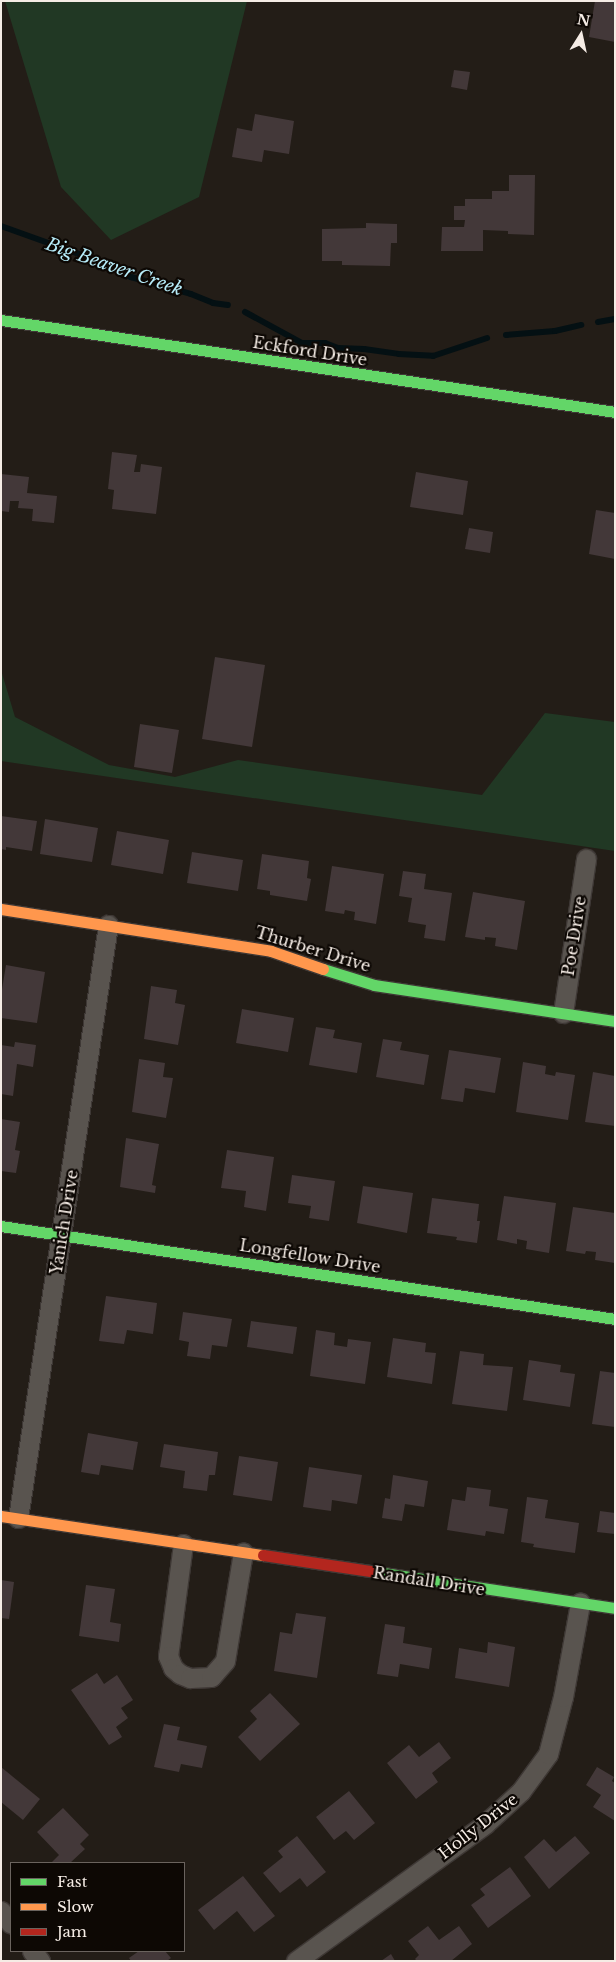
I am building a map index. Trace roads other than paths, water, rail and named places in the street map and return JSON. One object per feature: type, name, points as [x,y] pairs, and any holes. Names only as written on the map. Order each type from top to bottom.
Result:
[{"type":"street","name":"Eckford Drive","points":[[1,320],[615,412]]},
{"type":"street","name":"Poe Drive","points":[[562,1013],[586,859]]},
{"type":"street","name":"Thurber Drive","points":[[1,909],[271,951],[374,985],[615,1021]]},
{"type":"street","name":"Yanich Drive","points":[[10,1517],[62,1234],[108,925]]},
{"type":"street","name":"Longfellow Drive","points":[[1,1226],[615,1318]]},
{"type":"street","name":"Randall Drive","points":[[10,1517],[615,1608]]},
{"type":"street","points":[[183,1544],[168,1656],[173,1668],[180,1674],[190,1678],[211,1677],[225,1661],[243,1552]]},
{"type":"street","name":"Holly Drive","points":[[296,1961],[485,1824],[521,1792],[548,1754],[563,1697],[580,1603]]},
{"type":"street","points":[[1,1911],[10,1923]]},
{"type":"waterway","name":"Big Beaver Creek","points":[[1,226],[85,256],[131,277],[191,294],[213,303],[228,305]]},
{"type":"waterway","name":"Big Beaver Creek","points":[[245,312],[302,343],[325,343],[338,348],[433,356],[487,338]]},
{"type":"waterway","name":"Big Beaver Creek","points":[[598,322],[615,319]]},
{"type":"waterway","name":"Big Beaver Creek","points":[[506,335],[555,331],[581,325]]}]
